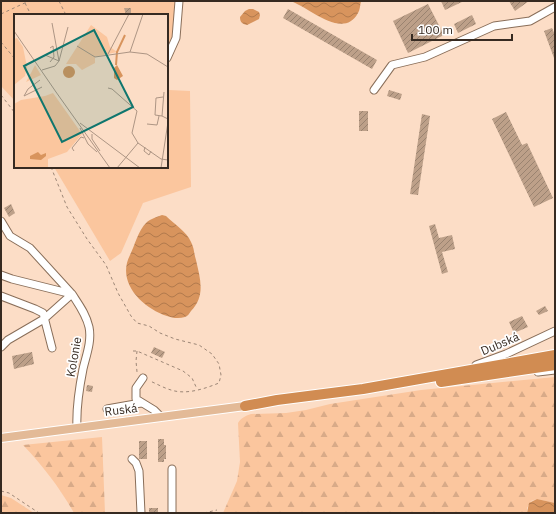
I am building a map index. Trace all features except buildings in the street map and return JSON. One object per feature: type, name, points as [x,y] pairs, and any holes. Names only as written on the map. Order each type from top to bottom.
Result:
[{"type":"highway","points":[[245,406],[277,400],[363,389],[555,356]]},
{"type":"highway","points":[[245,406],[274,405],[555,365]]},
{"type":"main road","name":"Ruská","points":[[1,438],[245,406]]},
{"type":"street","points":[[168,56],[176,38],[179,1]]},
{"type":"street","points":[[374,90],[392,65],[425,57],[494,26],[530,21],[555,7]]},
{"type":"street","name":"Kolonie","points":[[1,220],[10,236],[30,248],[72,294],[85,312],[89,328],[89,341],[80,386],[76,415],[77,428]]},
{"type":"street","points":[[1,275],[72,294]]},
{"type":"street","points":[[1,347],[8,340],[44,319],[72,294]]},
{"type":"street","points":[[1,296],[35,309],[43,314],[52,348]]},
{"type":"street","name":"Dubská","points":[[452,373],[506,354],[555,331]]},
{"type":"street","points":[[522,370],[537,372],[555,370]]},
{"type":"street","points":[[143,378],[136,388],[136,397],[141,403],[154,410],[161,417]]},
{"type":"street","points":[[108,409],[141,403]]},
{"type":"street","points":[[132,459],[136,463],[139,471],[141,513]]},
{"type":"street","points":[[172,469],[172,513]]},
{"type":"path","points":[[1,14],[29,1]]},
{"type":"path","points":[[59,1],[66,14]]},
{"type":"path","points":[[25,3],[30,14]]},
{"type":"path","points":[[1,42],[14,58]]},
{"type":"path","points":[[1,95],[14,112]]},
{"type":"path","points":[[52,168],[67,206],[87,239],[106,265],[118,293],[131,316],[137,323],[149,326],[160,333],[175,339],[199,344],[212,354],[219,364],[221,375],[218,383],[197,390],[179,392],[171,390],[143,378],[137,372],[137,351]]},
{"type":"path","points":[[133,351],[137,351],[183,371],[192,378],[197,390]]},
{"type":"path","points":[[1,491],[9,493],[39,513]]},
{"type":"path","points":[[204,513],[217,510]]},
{"type":"green space","points":[[1,1],[175,1],[173,37],[168,48],[168,14],[14,14],[14,100],[1,86]]},
{"type":"green space","points":[[168,88],[169,90],[190,91],[191,187],[143,203],[121,253],[110,261],[55,168],[168,168]]},
{"type":"green space","points":[[555,377],[555,503],[537,499],[531,501],[527,508],[527,513],[223,513],[237,481],[240,462],[238,423],[242,418],[251,414],[286,413],[330,404],[421,390]]},
{"type":"green space","points":[[102,437],[105,513],[74,513],[51,478],[23,445]]},
{"type":"green space","points":[[1,495],[11,498],[34,513],[1,513]]},
{"type":"water","points":[[290,1],[361,1],[358,13],[352,21],[344,24],[335,23],[325,19]]},
{"type":"water","points":[[249,9],[259,12],[260,15],[259,19],[247,25],[240,20],[240,17]]},
{"type":"water","points":[[162,215],[166,216],[189,238],[193,246],[199,273],[201,287],[199,299],[188,315],[183,318],[169,317],[149,307],[134,293],[126,275],[130,255],[143,226],[154,218]]},
{"type":"water","points":[[537,499],[555,503],[555,513],[527,513],[529,503]]}]
